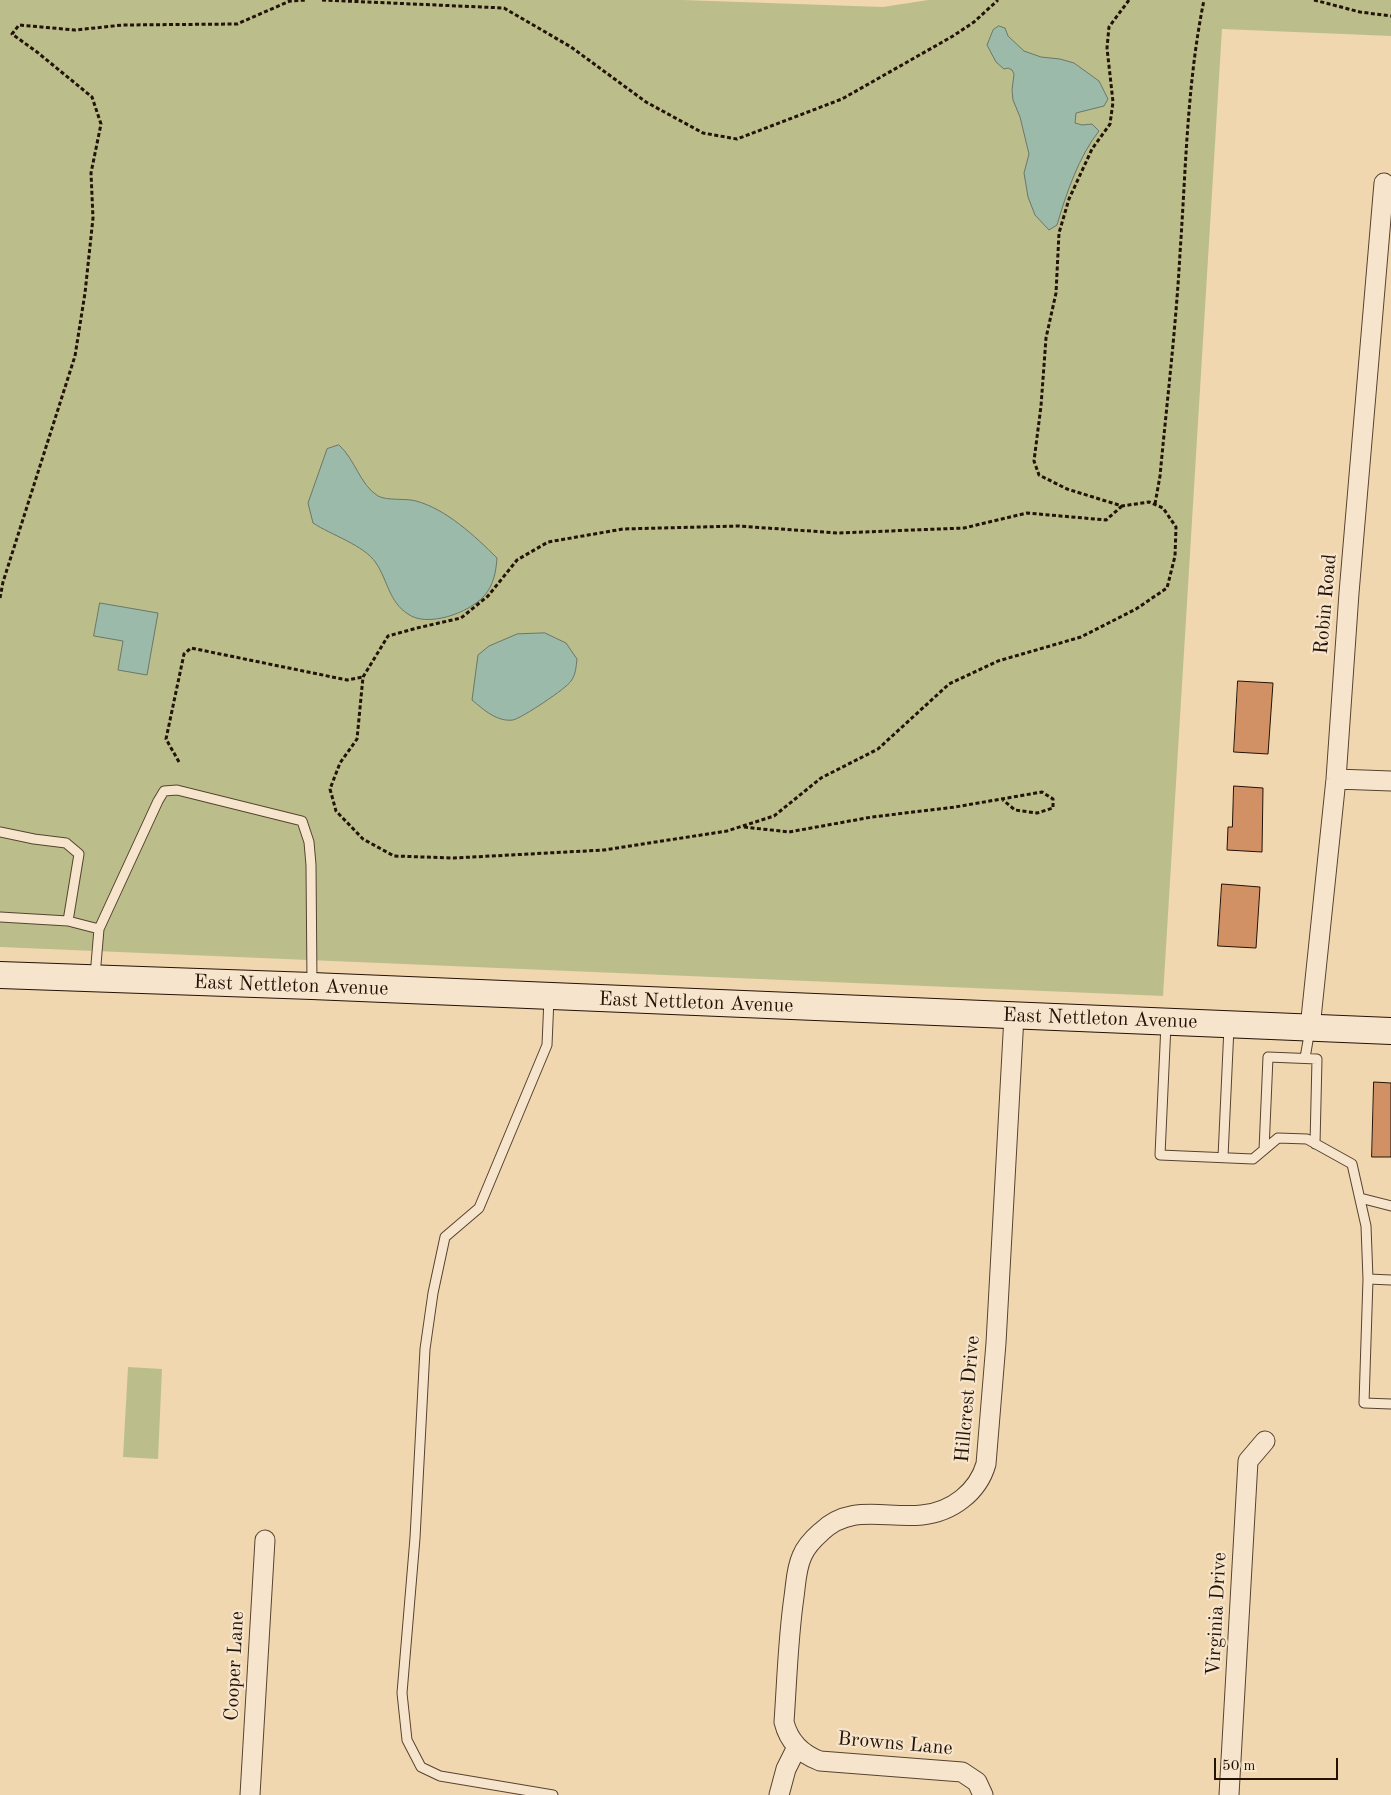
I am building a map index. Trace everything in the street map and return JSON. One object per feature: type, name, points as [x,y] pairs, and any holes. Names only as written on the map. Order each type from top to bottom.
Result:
[{"type":"main road","name":"East Nettleton Avenue","points":[[0,975],[312,986],[1391,1031]]},
{"type":"street","name":"Robin Road","points":[[1310,1028],[1336,779],[1350,584],[1384,183]]},
{"type":"street","points":[[1336,779],[1391,781]]},
{"type":"street","name":"Hillcrest Drive","points":[[797,1748],[787,1733],[784,1722],[791,1617],[796,1575],[802,1556],[809,1543],[828,1524],[850,1516],[872,1514],[921,1515],[938,1512],[961,1501],[983,1476],[986,1464],[996,1333],[1014,1016]]},
{"type":"street","name":"Virginia Drive","points":[[1230,1795],[1248,1461],[1265,1441]]},
{"type":"street","name":"Cooper Lane","points":[[250,1795],[264,1540]]},
{"type":"street","points":[[779,1795],[786,1769],[797,1748]]},
{"type":"street","name":"Browns Lane","points":[[797,1748],[820,1761],[962,1772],[977,1782],[983,1795]]},
{"type":"lane","points":[[94,979],[99,929],[158,802],[164,792],[177,790],[302,821],[309,842],[311,865],[312,986]]},
{"type":"lane","points":[[0,832],[66,843],[80,854],[68,921]]},
{"type":"lane","points":[[0,917],[68,921],[99,929]]},
{"type":"lane","points":[[549,997],[547,1045],[479,1208],[445,1237],[433,1293],[425,1349],[415,1538],[402,1693],[407,1740],[421,1767],[440,1776],[553,1795]]},
{"type":"lane","points":[[1166,1022],[1160,1154],[1253,1159],[1278,1138],[1307,1139],[1352,1164],[1366,1226],[1368,1279],[1364,1403],[1391,1404]]},
{"type":"lane","points":[[1223,1157],[1229,1024]]},
{"type":"lane","points":[[1305,1058],[1310,1028]]},
{"type":"lane","points":[[1264,1150],[1268,1057],[1317,1059],[1315,1144]]},
{"type":"lane","points":[[1360,1198],[1391,1206]]},
{"type":"lane","points":[[1368,1279],[1391,1280]]},
{"type":"path","points":[[0,598],[3,582],[75,356],[85,293],[93,218],[91,173],[101,124],[92,96],[38,52],[12,34],[19,25],[75,30],[123,25],[237,24],[290,2],[307,0]]},
{"type":"path","points":[[322,0],[504,8],[571,47],[646,102],[703,132],[737,139],[842,99],[952,36],[974,22],[998,0]]},
{"type":"path","points":[[1122,506],[1106,520],[1027,514],[964,528],[848,533],[738,526],[623,529],[548,542],[517,560],[488,596],[461,618],[388,636],[363,677],[357,739],[340,763],[330,789],[336,811],[363,839],[394,856],[454,858],[604,850],[728,831],[774,816],[821,778],[878,749],[949,684],[998,661],[1081,638],[1136,608],[1167,588],[1175,556],[1176,527],[1163,508],[1149,502],[1122,506],[1067,489],[1039,475],[1034,461],[1041,406],[1046,338],[1056,293],[1060,233],[1068,199],[1092,149],[1110,124],[1114,102],[1108,48],[1109,27],[1130,0]]},
{"type":"path","points":[[1155,504],[1160,476],[1180,256],[1189,110],[1196,42],[1204,0]]},
{"type":"path","points":[[1314,0],[1360,12],[1391,16]]},
{"type":"path","points":[[179,762],[166,740],[184,654],[191,648],[347,680],[363,677]]},
{"type":"path","points":[[741,826],[789,832],[872,817],[1003,800],[1042,792],[1053,798],[1053,808],[1038,813],[1015,810],[1003,800]]},
{"type":"green space","points":[[0,0],[682,0],[883,7],[928,0],[1391,0],[1391,36],[1222,29],[1163,996],[0,947]]},
{"type":"green space","points":[[128,1367],[162,1369],[158,1459],[123,1457]]},
{"type":"shaded area","points":[[999,26],[1005,28],[1008,36],[1024,51],[1041,57],[1074,63],[1099,81],[1108,99],[1104,106],[1076,113],[1075,123],[1082,125],[1092,124],[1099,131],[1079,164],[1057,225],[1049,230],[1035,215],[1028,197],[1024,173],[1029,154],[1020,117],[1013,100],[1014,74],[1012,70],[1004,69],[996,62],[987,45],[993,30]]},
{"type":"shaded area","points":[[339,445],[345,451],[362,479],[378,496],[416,501],[438,510],[470,532],[497,558],[492,583],[484,596],[468,608],[448,617],[436,619],[416,618],[408,614],[397,604],[380,570],[371,557],[356,546],[313,523],[308,503],[327,449]]},
{"type":"shaded area","points":[[100,603],[158,613],[147,675],[118,670],[123,641],[94,636]]},
{"type":"shaded area","points":[[545,633],[566,643],[577,659],[574,676],[568,685],[534,709],[513,720],[496,717],[472,700],[478,655],[489,646],[517,634]]},
{"type":"building","points":[[1238,681],[1273,683],[1268,754],[1234,752]]},
{"type":"building","points":[[1234,786],[1263,788],[1262,852],[1227,850],[1228,827],[1232,827]]},
{"type":"building","points":[[1222,884],[1260,887],[1256,948],[1218,946]]},
{"type":"building","points":[[1374,1082],[1391,1083],[1391,1157],[1372,1157]]}]
